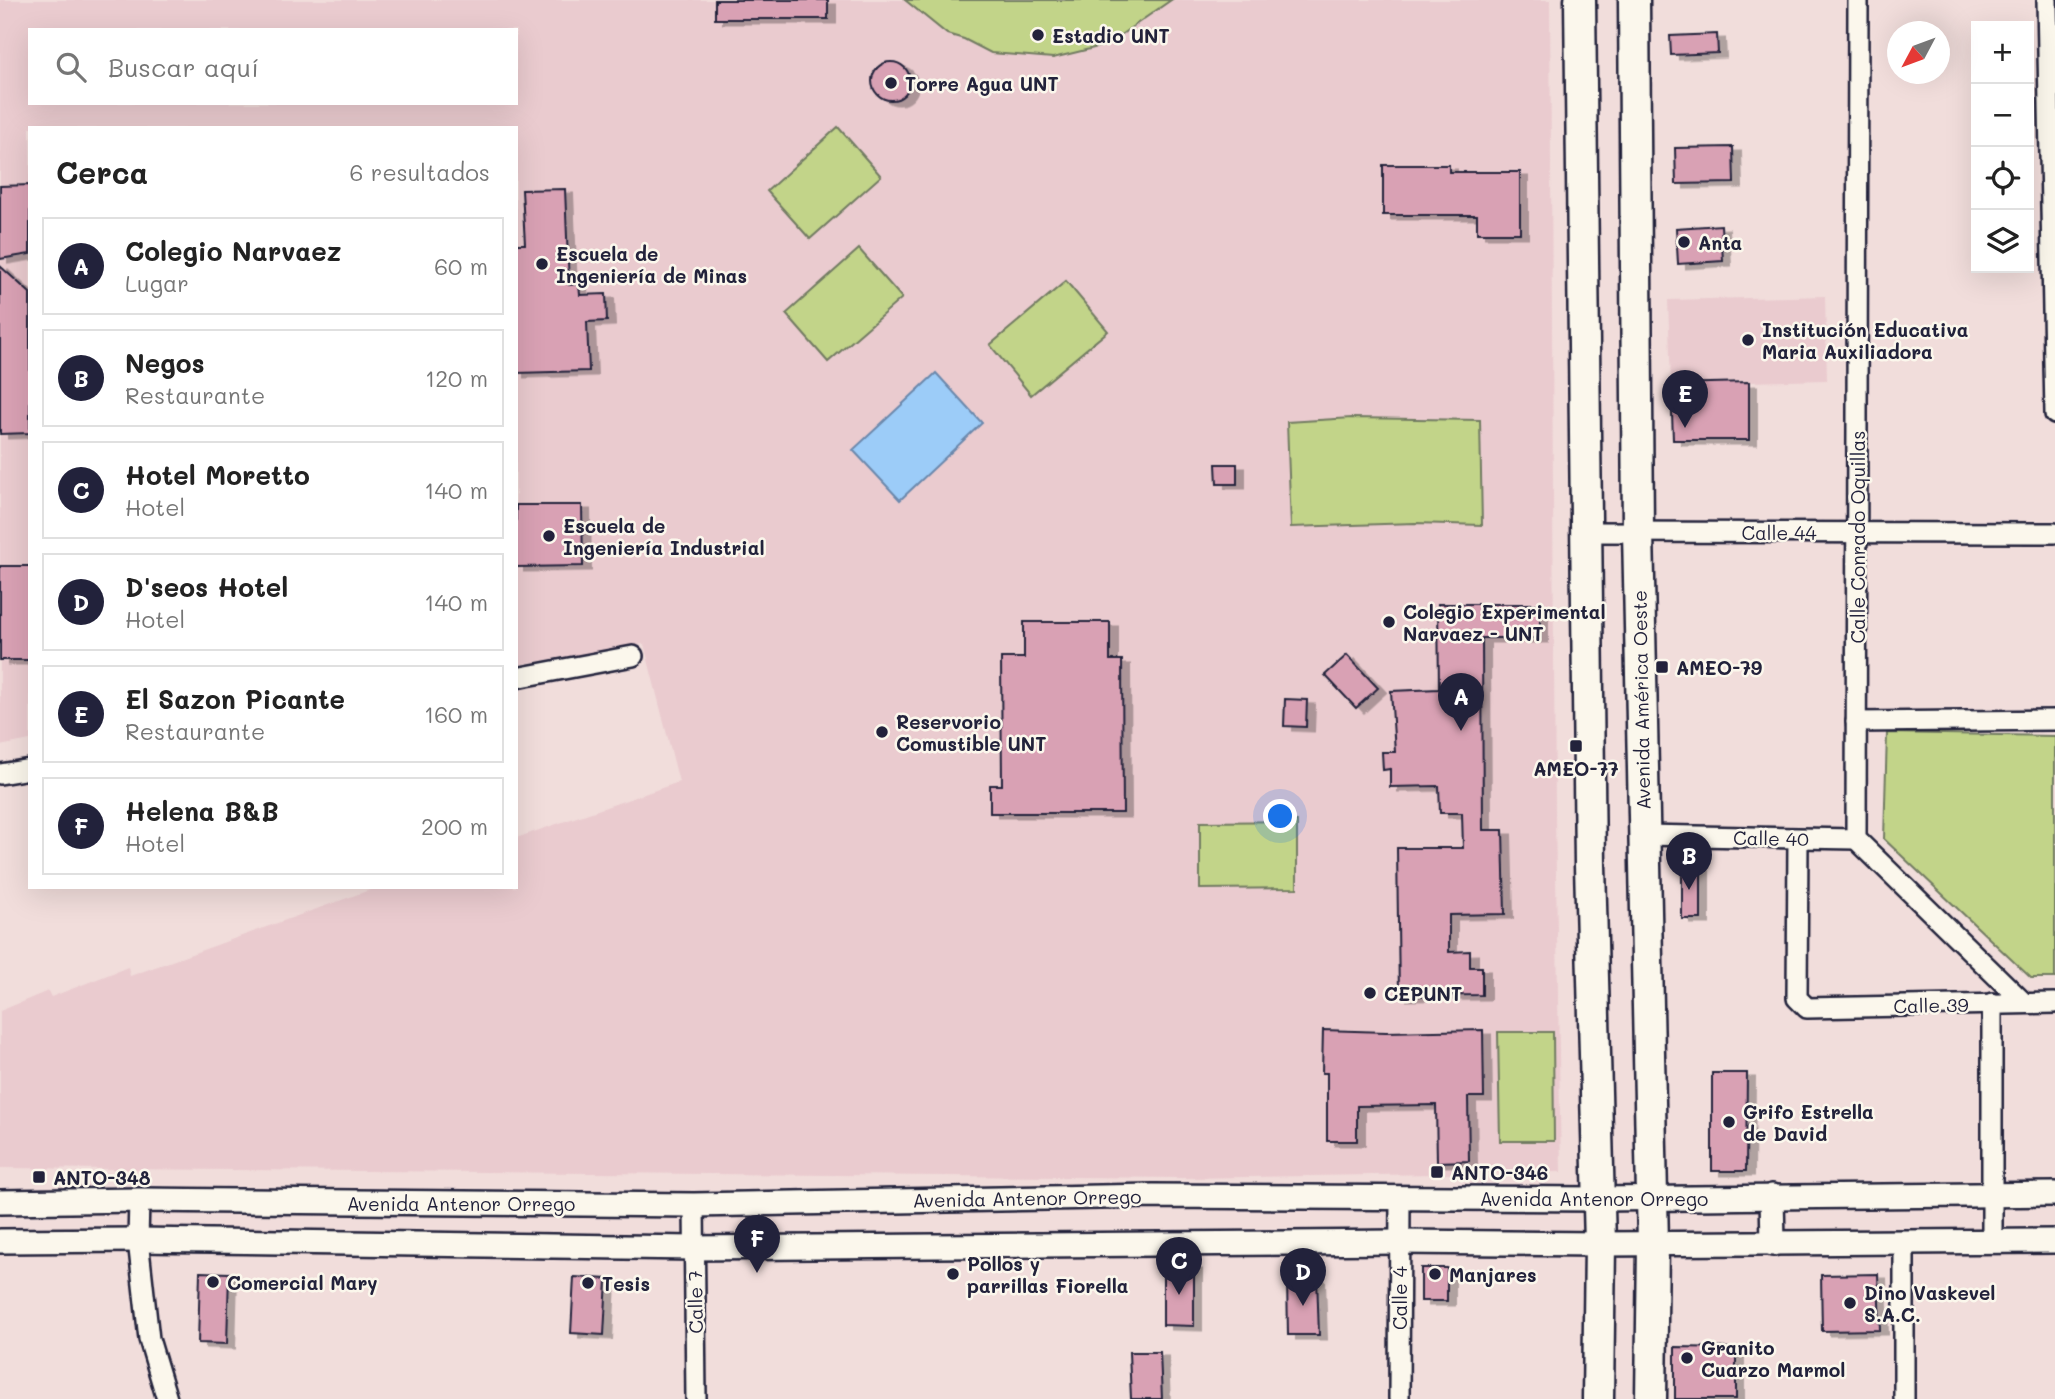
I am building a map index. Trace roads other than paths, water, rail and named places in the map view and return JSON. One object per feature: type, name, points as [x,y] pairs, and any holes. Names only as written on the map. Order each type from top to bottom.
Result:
[{"type":"main road","points":[[1580,0],[1590,865],[1600,1244],[1598,1399]]},
{"type":"main road","name":"Avenida América Oeste","points":[[1633,0],[1638,531],[1653,1244],[1651,1399]]},
{"type":"street","name":"Calle Conrado Oquillas","points":[[1856,839],[1858,0]]},
{"type":"street","points":[[2047,0],[2055,414]]},
{"type":"street","name":"Calle 44","points":[[1586,532],[2055,533]]},
{"type":"street","points":[[518,678],[633,656]]},
{"type":"street","points":[[1856,722],[2055,720]]},
{"type":"street","points":[[0,774],[28,769]]},
{"type":"street","name":"Calle 40","points":[[1643,835],[1856,839]]},
{"type":"street","name":"Calle 39","points":[[1798,839],[1797,998],[1807,1008],[2055,1003]]},
{"type":"street","points":[[1856,839],[2024,1003]]},
{"type":"street","points":[[1992,1003],[1992,1241]]},
{"type":"street","name":"Avenida Antenor Orrego","points":[[0,1202],[139,1200],[694,1205],[1153,1196],[1599,1199],[2055,1194]]},
{"type":"street","points":[[1772,1196],[1773,1244]]},
{"type":"street","name":"Calle 4","points":[[1399,1399],[1400,1198]]},
{"type":"street","points":[[139,1200],[138,1240],[149,1339],[167,1399]]},
{"type":"street","name":"Calle 7","points":[[694,1205],[696,1399]]},
{"type":"street","name":"Avenida Antenor Orrego","points":[[0,1241],[138,1240],[694,1248],[1398,1242],[1773,1244],[2055,1241]]},
{"type":"street","points":[[1903,1399],[1904,1242]]},
{"type":"water","points":[[936,373],[982,423],[900,500],[853,450]]},
{"type":"place","name":"Estadio UNT","points":[[1038,35]]},
{"type":"place","name":"Torre Agua UNT","points":[[891,83]]},
{"type":"place","name":"Anta","points":[[1684,242]]},
{"type":"place","name":"Escuela de Ingeniería de Minas","points":[[542,264]]},
{"type":"place","name":"Institución Educativa Maria Auxiliadora","points":[[1748,340]]},
{"type":"place","name":"El Sazon Picante","points":[[1685,428]]},
{"type":"place","name":"Escuela de Ingeniería Industrial","points":[[549,536]]},
{"type":"place","name":"Colegio Experimental Narvaez - UNT","points":[[1389,622]]},
{"type":"place","name":"AMEO-79","points":[[1662,667]]},
{"type":"place","name":"Colegio Narvaez","points":[[1461,731]]},
{"type":"place","name":"Reservorio Comustible UNT","points":[[882,732]]},
{"type":"place","name":"AMEO-77","points":[[1576,746]]},
{"type":"place","name":"Negos","points":[[1689,890]]},
{"type":"place","name":"CEPUNT","points":[[1370,993]]},
{"type":"place","name":"Grifo Estrella de David","points":[[1729,1122]]},
{"type":"place","name":"ANTO-346","points":[[1437,1172]]},
{"type":"place","name":"ANTO-348","points":[[39,1177]]},
{"type":"place","name":"Helena B&B","points":[[757,1273]]},
{"type":"place","name":"Pollos y parrillas Fiorella","points":[[953,1274]]},
{"type":"place","name":"Manjares","points":[[1435,1274]]},
{"type":"place","name":"Comercial Mary","points":[[213,1282]]},
{"type":"place","name":"Tesis","points":[[588,1283]]},
{"type":"place","name":"Hotel Moretto","points":[[1179,1295]]},
{"type":"place","name":"Dino Vaskevel S.A.C.","points":[[1850,1303]]},
{"type":"place","name":"D'seos Hotel","points":[[1303,1306]]},
{"type":"place","name":"Granito Cuarzo Marmol","points":[[1687,1358]]}]
